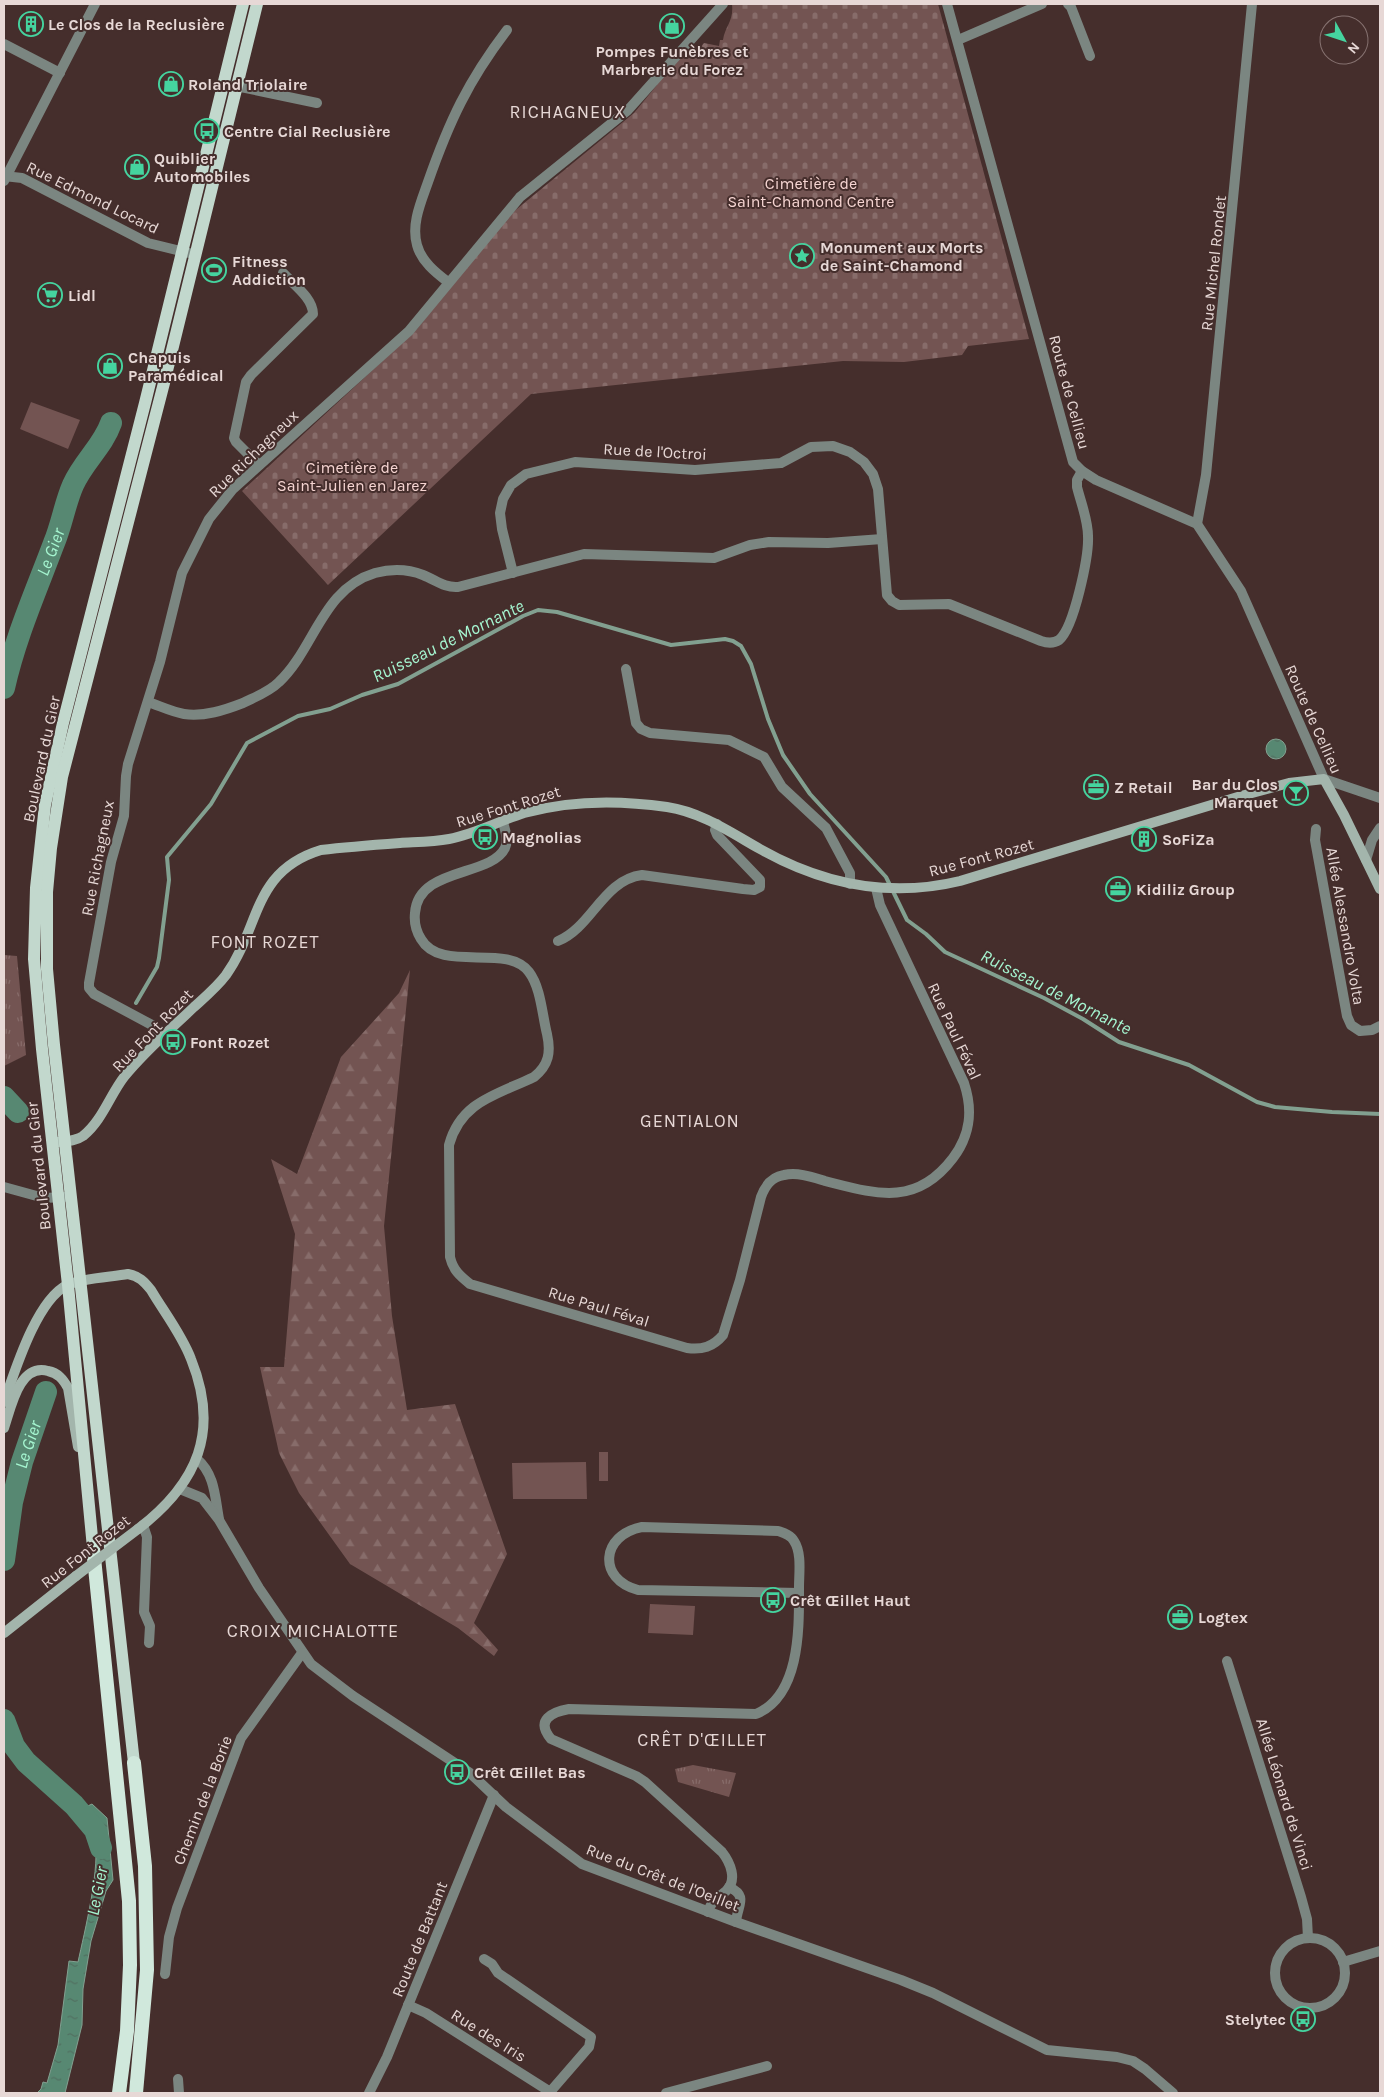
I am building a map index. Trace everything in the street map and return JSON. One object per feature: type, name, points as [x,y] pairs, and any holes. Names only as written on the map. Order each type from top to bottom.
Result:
[{"type":"highway","points":[[93,1548],[129,1901],[130,1966],[127,2031],[119,2093]]},
{"type":"highway","points":[[134,1763],[145,1866],[147,1970],[136,2093]]},
{"type":"main road","name":"Boulevard du Gier","points":[[93,1548],[34,959],[36,888],[45,805],[63,723],[242,4]]},
{"type":"main road","name":"Boulevard du Gier","points":[[134,1763],[47,968],[47,892],[50,848],[62,777],[257,4]]},
{"type":"main road","name":"Rue Font Rozet","points":[[52,1143],[78,1139],[89,1131],[124,1077],[224,977],[238,954],[264,894],[273,880],[285,868],[299,859],[321,850],[450,839],[522,814],[565,803],[586,802],[668,807],[692,813],[717,824],[787,864],[817,876],[850,884],[880,888],[922,888],[960,880],[1289,782],[1324,780]]},
{"type":"main road","name":"Route de Cellieu","points":[[1324,780],[1344,815],[1380,889]]},
{"type":"main road","points":[[4,1402],[24,1349],[40,1315],[58,1292],[68,1285],[128,1274],[136,1275],[151,1290],[191,1357],[198,1379],[204,1437],[197,1460],[180,1489]]},
{"type":"main road","points":[[4,1428],[23,1378],[34,1370],[44,1369],[56,1372],[64,1380],[70,1396],[90,1525]]},
{"type":"main road","name":"Rue Font Rozet","points":[[4,1633],[140,1527],[180,1489]]},
{"type":"street","points":[[5,178],[95,4]]},
{"type":"street","name":"Rue Richagneux","points":[[164,1036],[155,1027],[138,1016],[94,994],[89,988],[89,983],[111,862],[124,816],[126,776],[165,644],[182,573],[209,519],[233,489],[409,331],[520,197],[635,103],[724,4]]},
{"type":"street","name":"Route de Cellieu","points":[[947,4],[1073,462],[1082,471],[1096,480],[1197,524],[1241,591],[1324,780]]},
{"type":"street","points":[[958,40],[1042,4]]},
{"type":"street","points":[[1068,4],[1072,7],[1090,56]]},
{"type":"street","name":"Rue Michel Rondet","points":[[1197,524],[1206,475],[1252,4]]},
{"type":"street","points":[[448,282],[424,260],[417,248],[414,233],[418,210],[453,116],[470,82],[507,30]]},
{"type":"street","points":[[4,44],[60,73]]},
{"type":"street","points":[[236,86],[317,103]]},
{"type":"street","name":"Rue Edmond Locard","points":[[5,178],[22,178],[148,243],[195,254]]},
{"type":"street","points":[[259,465],[234,438],[246,382],[313,314],[310,302],[283,273]]},
{"type":"street","name":"Rue de l'Octroi","points":[[513,572],[500,513],[502,499],[511,485],[526,474],[575,462],[695,470],[781,463],[812,447],[833,446],[864,462],[873,474],[878,488],[887,595],[892,601],[899,604],[949,604],[1046,643],[1052,643],[1060,640],[1065,632],[1080,589],[1088,548],[1086,522],[1077,487],[1077,480],[1082,471]]},
{"type":"street","points":[[148,702],[184,714],[204,714],[230,709],[261,694],[278,684],[289,672],[337,596],[350,585],[376,573],[391,570],[407,571],[422,575],[450,588],[584,554],[714,558],[750,545],[769,542],[828,543],[882,539]]},
{"type":"street","points":[[626,669],[636,723],[641,729],[660,734],[729,740],[764,758],[782,787],[826,828],[850,872],[850,884]]},
{"type":"street","points":[[1324,780],[1380,798]]},
{"type":"street","name":"Rue Paul Féval","points":[[503,822],[507,835],[505,848],[496,858],[433,884],[422,893],[415,906],[414,918],[421,940],[438,953],[510,960],[520,964],[529,972],[537,990],[549,1043],[549,1056],[541,1072],[475,1105],[463,1116],[454,1129],[449,1145],[450,1257],[453,1267],[460,1277],[470,1284],[698,1350],[717,1342],[728,1325],[761,1197],[765,1187],[774,1178],[793,1174],[804,1175],[873,1193],[893,1194],[922,1185],[934,1177],[948,1165],[960,1149],[967,1133],[970,1115],[969,1098],[964,1082],[880,905],[880,888]]},
{"type":"street","points":[[558,941],[571,933],[616,886],[632,876],[642,875],[744,890],[754,890],[760,887],[760,880],[756,875],[717,835],[715,830],[717,824]]},
{"type":"street","points":[[1366,860],[1372,840],[1380,828]]},
{"type":"street","name":"Allée Alessandro Volta","points":[[1316,829],[1315,840],[1347,1016],[1351,1025],[1360,1032],[1372,1030],[1380,1026]]},
{"type":"street","points":[[4,1187],[44,1198],[72,1196]]},
{"type":"street","points":[[197,1460],[204,1465],[212,1482],[219,1520]]},
{"type":"street","points":[[180,1489],[202,1498],[219,1520]]},
{"type":"street","name":"Rue du Crêt de l'Oeillet","points":[[219,1520],[259,1588],[311,1664],[335,1683],[470,1773],[506,1807],[582,1864],[708,1912],[901,1980],[933,1993],[1047,2050],[1098,2054],[1133,2061],[1172,2093]]},
{"type":"street","points":[[140,1527],[148,1537],[144,1612],[150,1626],[149,1643]]},
{"type":"street","points":[[708,1912],[713,1901],[729,1887],[732,1872],[726,1858],[645,1782],[636,1776],[551,1739],[545,1732],[544,1725],[548,1716],[569,1709],[756,1714],[768,1709],[777,1700],[789,1675],[796,1649],[800,1614],[797,1548],[794,1539],[788,1534],[778,1531],[642,1527],[630,1530],[617,1539],[610,1551],[609,1565],[624,1586],[638,1590],[799,1593]]},
{"type":"street","name":"Chemin de la Borie","points":[[165,1974],[169,1937],[177,1908],[240,1740],[302,1653]]},
{"type":"street","name":"Allée Léonard de Vinci","points":[[1227,1661],[1301,1897],[1307,1919],[1308,1938]]},
{"type":"street","name":"Route de Battant","points":[[369,2093],[387,2057],[494,1795]]},
{"type":"street","points":[[729,1887],[737,1891],[740,1899],[736,1922]]},
{"type":"street","points":[[1308,1938],[1330,1944],[1338,1952],[1343,1962],[1345,1974],[1343,1985],[1337,1995],[1328,2003],[1318,2007],[1306,2008],[1295,2005],[1279,1989],[1275,1978],[1276,1966],[1280,1956],[1287,1947],[1297,1941],[1308,1938]]},
{"type":"street","points":[[1343,1962],[1380,1951]]},
{"type":"street","points":[[484,1959],[492,1964],[498,1973],[591,2037],[589,2048],[551,2093]]},
{"type":"street","name":"Rue des Iris","points":[[408,2005],[426,2013],[551,2093]]},
{"type":"street","points":[[666,2093],[767,2066]]},
{"type":"street","points":[[178,2079],[179,2093]]},
{"type":"green space","name":"Cimetière de Saint-Chamond Centre","points":[[732,4],[938,4],[1029,339],[968,346],[962,355],[904,362],[843,361],[531,394],[328,585],[242,491],[417,329],[501,222],[634,113],[657,83],[687,50],[693,56],[704,43],[719,46],[720,40],[723,40],[731,19]]},
{"type":"green space","points":[[31,402],[80,420],[68,449],[20,429]]},
{"type":"green space","points":[[4,955],[17,956],[26,1055],[4,1066]]},
{"type":"green space","points":[[410,970],[384,1226],[392,1316],[407,1410],[455,1404],[507,1554],[474,1623],[498,1650],[494,1656],[458,1628],[350,1564],[299,1493],[279,1453],[260,1367],[284,1367],[295,1234],[271,1159],[297,1174],[341,1057],[399,993]]},
{"type":"green space","points":[[599,1452],[608,1452],[608,1481],[599,1481]]},
{"type":"green space","points":[[586,1462],[587,1499],[513,1499],[512,1463]]},
{"type":"green space","points":[[650,1604],[695,1606],[693,1635],[648,1633]]},
{"type":"green space","points":[[693,1765],[736,1773],[729,1797],[678,1782],[675,1769]]},
{"type":"water","points":[[1276,739],[1283,742],[1286,749],[1283,756],[1276,759],[1269,756],[1266,749],[1269,742]]},
{"type":"water","points":[[92,1804],[107,1818],[113,1880],[106,1891],[91,1941],[83,1989],[82,2025],[65,2093],[37,2093],[41,2089],[43,2082],[47,2083],[58,2045],[69,1961],[78,1962],[88,1917],[96,1863],[96,1848],[92,1829],[81,1809]]},
{"type":"waterway","name":"Le Gier","points":[[4,688],[20,633],[57,536],[70,492],[77,477],[103,439],[111,423]]},
{"type":"waterway","name":"Ruisseau de Mornante","points":[[136,1003],[157,967],[159,958],[169,880],[167,857],[211,804],[247,743],[298,716],[330,709],[362,695],[398,684],[523,616],[538,610],[557,612],[671,645],[725,639],[741,646],[751,664],[768,719],[783,755],[810,794],[886,877],[907,920],[926,934],[945,952],[1044,998],[1083,1019],[1119,1042],[1189,1065],[1257,1102],[1275,1107],[1380,1114]]},
{"type":"waterway","name":"Le Gier","points":[[4,1097],[18,1112]]},
{"type":"waterway","name":"Le Gier","points":[[4,1560],[12,1502],[22,1462],[46,1392]]},
{"type":"waterway","name":"Le Gier","points":[[4,1720],[14,1746],[26,1762],[74,1805],[95,1830],[101,1848]]},
{"type":"place","name":"Le Clos de la Reclusière","points":[[31,24]]},
{"type":"place","name":"Pompes Funèbres et Marbrerie du Forez","points":[[672,26]]},
{"type":"place","name":"Roland Triolaire","points":[[171,84]]},
{"type":"place","name":"Centre Cial Reclusière","points":[[207,131]]},
{"type":"place","name":"Quiblier Automobiles","points":[[137,167]]},
{"type":"place","name":"Monument aux Morts de Saint-Chamond","points":[[802,256]]},
{"type":"place","name":"Fitness Addiction","points":[[214,270]]},
{"type":"place","name":"Lidl","points":[[50,295]]},
{"type":"place","name":"Chapuis Paramédical","points":[[110,366]]},
{"type":"place","name":"Z Retail","points":[[1096,787]]},
{"type":"place","name":"Bar du Clos Marquet","points":[[1296,793]]},
{"type":"place","name":"Magnolias","points":[[485,837]]},
{"type":"place","name":"SoFiZa","points":[[1144,839]]},
{"type":"place","name":"Kidiliz Group","points":[[1118,889]]},
{"type":"place","name":"Font Rozet","points":[[173,1042]]},
{"type":"place","name":"Crêt Œillet Haut","points":[[773,1600]]},
{"type":"place","name":"Logtex","points":[[1180,1617]]},
{"type":"place","name":"Crêt Œillet Bas","points":[[457,1772]]},
{"type":"place","name":"Stelytec","points":[[1303,2019]]},
{"type":"district","name":"RICHAGNEUX","points":[[568,112]]},
{"type":"district","name":"FONT ROZET","points":[[265,942]]},
{"type":"district","name":"GENTIALON","points":[[690,1121]]},
{"type":"district","name":"CROIX MICHALOTTE","points":[[313,1631]]},
{"type":"district","name":"CRÊT D'ŒILLET","points":[[702,1740]]},
{"type":"park label","name":"Cimetière de Saint-Julien en Jarez","points":[[352,476]]}]
